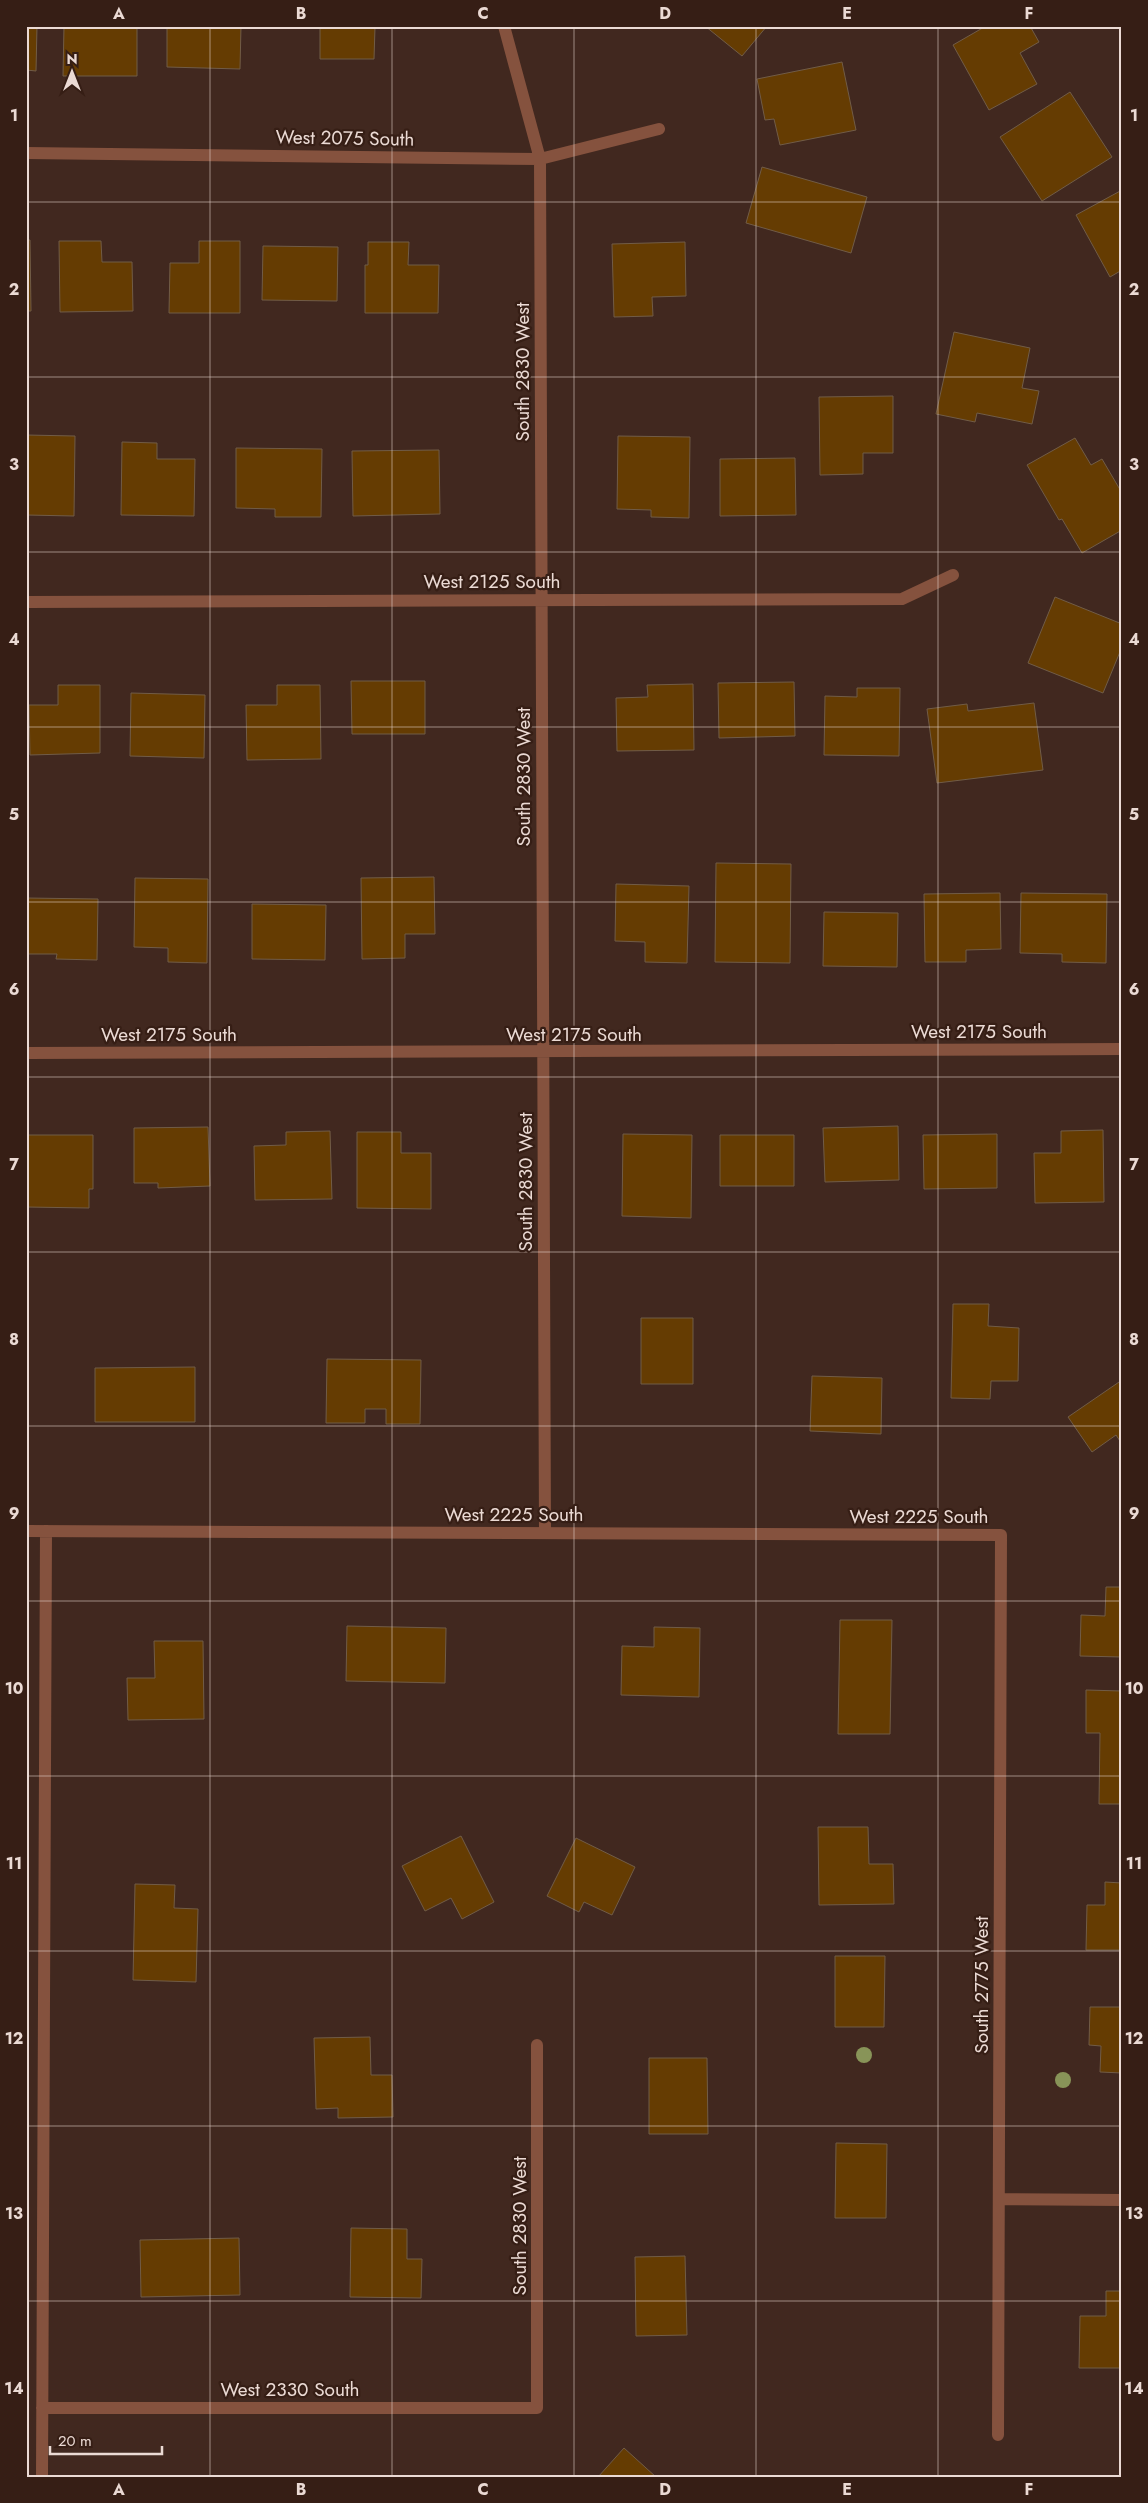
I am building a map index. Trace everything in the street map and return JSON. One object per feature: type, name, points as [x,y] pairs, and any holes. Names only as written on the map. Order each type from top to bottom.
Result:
[{"type":"street","name":"South 2830 West","points":[[504,26],[540,159],[545,1533]]},
{"type":"street","name":"West 2075 South","points":[[26,154],[540,159],[659,129]]},
{"type":"street","name":"West 2125 South","points":[[26,602],[902,598],[953,576]]},
{"type":"street","name":"West 2175 South","points":[[26,1053],[543,1053],[1122,1049]]},
{"type":"street","name":"West 2225 South","points":[[26,1531],[1001,1535]]},
{"type":"street","points":[[42,2477],[46,1531]]},
{"type":"street","name":"South 2775 West","points":[[998,2435],[1001,1535]]},
{"type":"street","name":"South 2830 West","points":[[537,2045],[537,2408]]},
{"type":"street","points":[[999,2199],[1122,2200]]},
{"type":"street","name":"West 2330 South","points":[[42,2408],[537,2408]]},
{"type":"building","points":[[26,26],[37,26],[36,71],[26,70]]},
{"type":"building","points":[[64,26],[137,26],[137,76],[63,76]]},
{"type":"building","points":[[167,26],[241,26],[240,69],[167,67]]},
{"type":"building","points":[[320,26],[396,26],[396,28],[375,27],[374,59],[320,59]]},
{"type":"building","points":[[705,26],[767,26],[742,56]]},
{"type":"building","points":[[986,26],[1030,26],[1039,42],[1020,53],[1037,84],[989,110],[953,45]]},
{"type":"building","points":[[842,62],[856,130],[780,145],[774,119],[765,120],[757,79]]},
{"type":"building","points":[[1070,92],[1112,157],[1042,201],[1000,137]]},
{"type":"building","points":[[762,167],[867,197],[851,253],[746,223]]},
{"type":"building","points":[[1122,190],[1122,270],[1110,277],[1076,215]]},
{"type":"building","points":[[26,240],[30,240],[31,311],[26,311]]},
{"type":"building","points":[[59,241],[101,241],[102,262],[132,262],[133,311],[60,312]]},
{"type":"building","points":[[199,241],[240,241],[240,313],[169,313],[170,263],[199,263]]},
{"type":"building","points":[[368,242],[409,242],[408,265],[439,265],[438,313],[365,313],[365,265],[368,265]]},
{"type":"building","points":[[685,242],[686,296],[652,297],[653,316],[614,317],[612,244]]},
{"type":"building","points":[[263,246],[338,247],[337,301],[262,300]]},
{"type":"building","points":[[954,332],[1030,348],[1022,388],[1039,391],[1032,424],[977,413],[975,422],[936,414]]},
{"type":"building","points":[[893,396],[893,453],[863,453],[863,474],[820,475],[819,397]]},
{"type":"building","points":[[26,435],[75,436],[74,516],[26,515]]},
{"type":"building","points":[[618,436],[690,437],[689,518],[651,517],[651,510],[617,509]]},
{"type":"building","points":[[1075,438],[1091,465],[1102,459],[1122,493],[1122,530],[1082,553],[1062,519],[1059,520],[1027,465]]},
{"type":"building","points":[[122,442],[157,443],[157,459],[195,459],[194,516],[121,515]]},
{"type":"building","points":[[236,448],[322,449],[321,517],[275,517],[275,509],[236,508]]},
{"type":"building","points":[[439,450],[440,514],[353,516],[352,451]]},
{"type":"building","points":[[795,458],[796,515],[720,516],[720,459]]},
{"type":"building","points":[[1055,597],[1122,624],[1122,647],[1103,693],[1028,663]]},
{"type":"building","points":[[351,681],[425,681],[425,734],[352,734]]},
{"type":"building","points":[[794,682],[795,736],[719,738],[718,683]]},
{"type":"building","points":[[693,684],[694,750],[617,751],[616,698],[648,697],[647,685]]},
{"type":"building","points":[[58,685],[100,685],[100,753],[30,755],[29,705],[58,705]]},
{"type":"building","points":[[277,685],[320,685],[321,759],[247,760],[246,705],[277,705]]},
{"type":"building","points":[[857,688],[900,688],[899,756],[824,755],[825,696],[857,697]]},
{"type":"building","points":[[131,693],[205,695],[204,758],[130,756]]},
{"type":"building","points":[[1034,703],[1043,770],[937,783],[927,709],[967,704],[968,711]]},
{"type":"building","points":[[716,863],[791,864],[790,963],[715,962]]},
{"type":"building","points":[[434,877],[435,934],[405,934],[405,958],[362,959],[361,878]]},
{"type":"building","points":[[135,878],[208,879],[207,963],[168,962],[168,948],[134,947]]},
{"type":"building","points":[[616,884],[689,886],[687,963],[645,962],[645,942],[615,941]]},
{"type":"building","points":[[1000,893],[1001,949],[966,950],[966,962],[925,962],[924,894]]},
{"type":"building","points":[[1021,893],[1107,894],[1106,963],[1062,962],[1062,954],[1020,953]]},
{"type":"building","points":[[26,898],[98,899],[97,960],[56,959],[57,954],[26,954]]},
{"type":"building","points":[[252,904],[326,905],[325,960],[252,959]]},
{"type":"building","points":[[824,912],[898,913],[897,967],[823,966]]},
{"type":"building","points":[[898,1126],[899,1180],[825,1182],[823,1128]]},
{"type":"building","points":[[208,1127],[210,1186],[158,1188],[158,1183],[134,1183],[134,1128]]},
{"type":"building","points":[[1103,1130],[1104,1202],[1035,1203],[1034,1153],[1061,1153],[1061,1131]]},
{"type":"building","points":[[330,1131],[332,1199],[255,1200],[254,1146],[286,1145],[286,1132]]},
{"type":"building","points":[[357,1132],[401,1132],[401,1153],[431,1153],[431,1209],[357,1208]]},
{"type":"building","points":[[623,1134],[692,1135],[691,1218],[622,1216]]},
{"type":"building","points":[[997,1134],[997,1188],[924,1189],[923,1135]]},
{"type":"building","points":[[26,1135],[93,1135],[93,1189],[89,1189],[89,1208],[26,1207]]},
{"type":"building","points":[[720,1135],[794,1135],[794,1186],[720,1186]]},
{"type":"building","points":[[953,1304],[989,1304],[988,1326],[1019,1328],[1018,1381],[991,1381],[990,1399],[951,1398]]},
{"type":"building","points":[[641,1318],[693,1318],[693,1384],[641,1384]]},
{"type":"building","points":[[327,1359],[421,1360],[420,1424],[386,1424],[386,1409],[365,1409],[365,1423],[326,1423]]},
{"type":"building","points":[[195,1367],[195,1422],[95,1422],[95,1368]]},
{"type":"building","points":[[812,1376],[882,1378],[881,1434],[810,1431]]},
{"type":"building","points":[[1122,1380],[1122,1444],[1116,1435],[1092,1452],[1068,1417]]},
{"type":"building","points":[[1106,1587],[1122,1587],[1122,1657],[1080,1656],[1081,1615],[1105,1616]]},
{"type":"building","points":[[840,1620],[892,1620],[890,1734],[838,1734]]},
{"type":"building","points":[[347,1626],[446,1628],[445,1683],[346,1681]]},
{"type":"building","points":[[654,1627],[700,1628],[699,1697],[621,1695],[622,1646],[654,1647]]},
{"type":"building","points":[[154,1641],[203,1641],[204,1719],[128,1720],[127,1678],[155,1678]]},
{"type":"building","points":[[1086,1690],[1122,1691],[1122,1804],[1099,1804],[1100,1733],[1086,1733]]},
{"type":"building","points":[[818,1827],[868,1827],[869,1864],[893,1864],[894,1904],[819,1905]]},
{"type":"building","points":[[461,1836],[494,1902],[462,1919],[451,1898],[425,1911],[402,1866]]},
{"type":"building","points":[[576,1838],[635,1867],[612,1915],[584,1902],[579,1912],[547,1896]]},
{"type":"building","points":[[1105,1882],[1122,1883],[1122,1950],[1086,1950],[1087,1905],[1105,1905]]},
{"type":"building","points":[[135,1884],[175,1885],[174,1908],[198,1909],[196,1982],[133,1980]]},
{"type":"building","points":[[835,1956],[885,1956],[884,2027],[835,2027]]},
{"type":"building","points":[[1090,2007],[1122,2007],[1122,2073],[1100,2072],[1101,2046],[1089,2045]]},
{"type":"building","points":[[370,2037],[371,2075],[392,2075],[393,2117],[338,2118],[338,2108],[316,2109],[314,2038]]},
{"type":"building","points":[[649,2058],[707,2058],[708,2134],[649,2134]]},
{"type":"building","points":[[836,2143],[887,2144],[886,2218],[835,2218]]},
{"type":"building","points":[[351,2228],[407,2229],[407,2259],[422,2259],[421,2298],[350,2297]]},
{"type":"building","points":[[239,2238],[240,2295],[141,2297],[140,2240]]},
{"type":"building","points":[[685,2256],[687,2335],[636,2336],[635,2257]]},
{"type":"building","points":[[1106,2291],[1122,2291],[1122,2368],[1079,2368],[1080,2316],[1106,2316]]},
{"type":"building","points":[[624,2448],[656,2477],[598,2477]]}]
